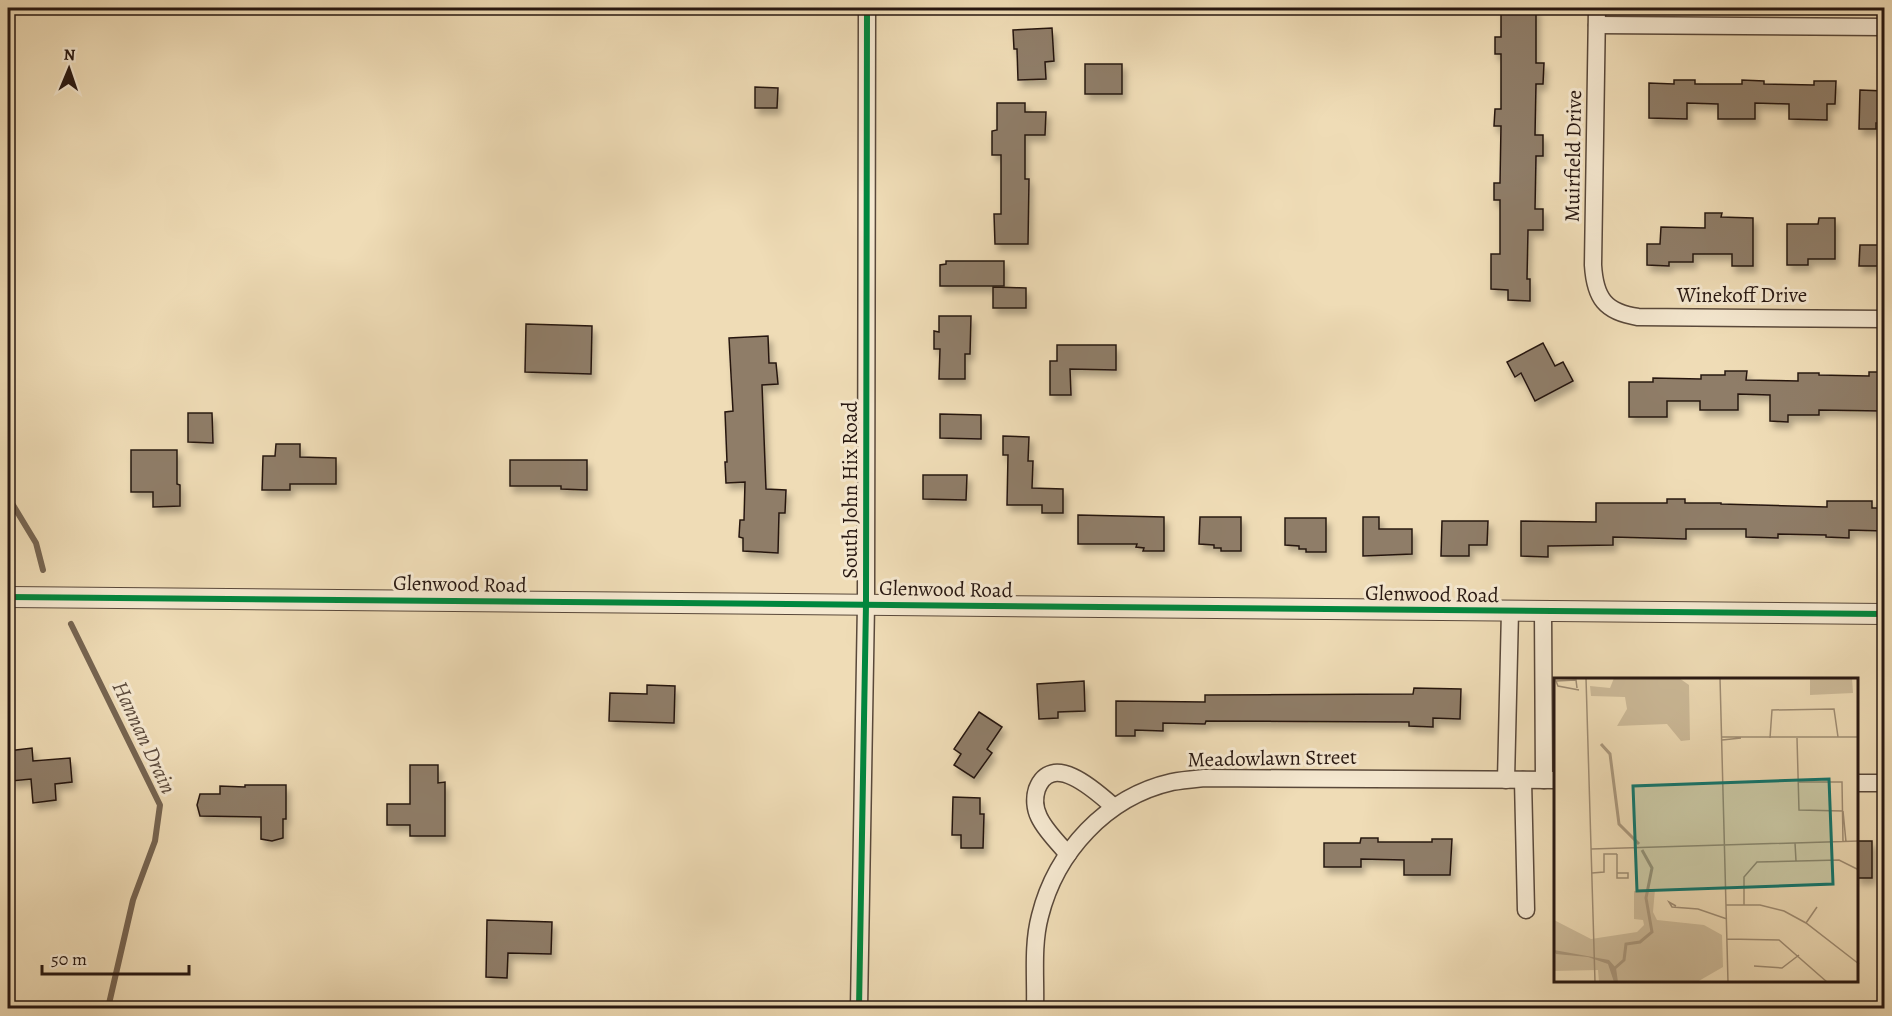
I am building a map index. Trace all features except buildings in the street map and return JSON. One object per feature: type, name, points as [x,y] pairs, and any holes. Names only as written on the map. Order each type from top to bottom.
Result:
[{"type":"street","name":"South John Hix Road","points":[[859,1008],[866,604],[867,8]]},
{"type":"street","name":"Muirfield Drive","points":[[1597,8],[1594,272],[1598,293],[1603,302]]},
{"type":"street","points":[[1597,25],[1884,27]]},
{"type":"street","name":"Winekoff Drive","points":[[1603,302],[1624,315],[1638,317],[1884,319]]},
{"type":"street","name":"Glenwood Road","points":[[8,597],[1884,614]]},
{"type":"street","points":[[1510,611],[1514,780],[1526,910]]},
{"type":"street","points":[[1543,611],[1550,780]]},
{"type":"street","points":[[1068,854],[1038,816],[1035,795],[1039,784],[1047,777],[1059,773],[1067,774],[1088,785],[1114,807]]},
{"type":"street","name":"Meadowlawn Street","points":[[1035,1008],[1037,935],[1040,916],[1053,880],[1068,854],[1089,827],[1114,807],[1141,792],[1172,782],[1204,778],[1550,780]]},
{"type":"street","points":[[1859,783],[1884,783]]},
{"type":"waterway","name":"Hannan Drain","points":[[8,502],[13,505],[36,543],[43,570]]},
{"type":"waterway","name":"Hannan Drain","points":[[71,624],[160,805],[155,841],[133,900],[108,1008]]},
{"type":"cycle path","points":[[859,1008],[866,604],[867,8]]},
{"type":"cycle path","points":[[8,597],[1884,614]]}]
